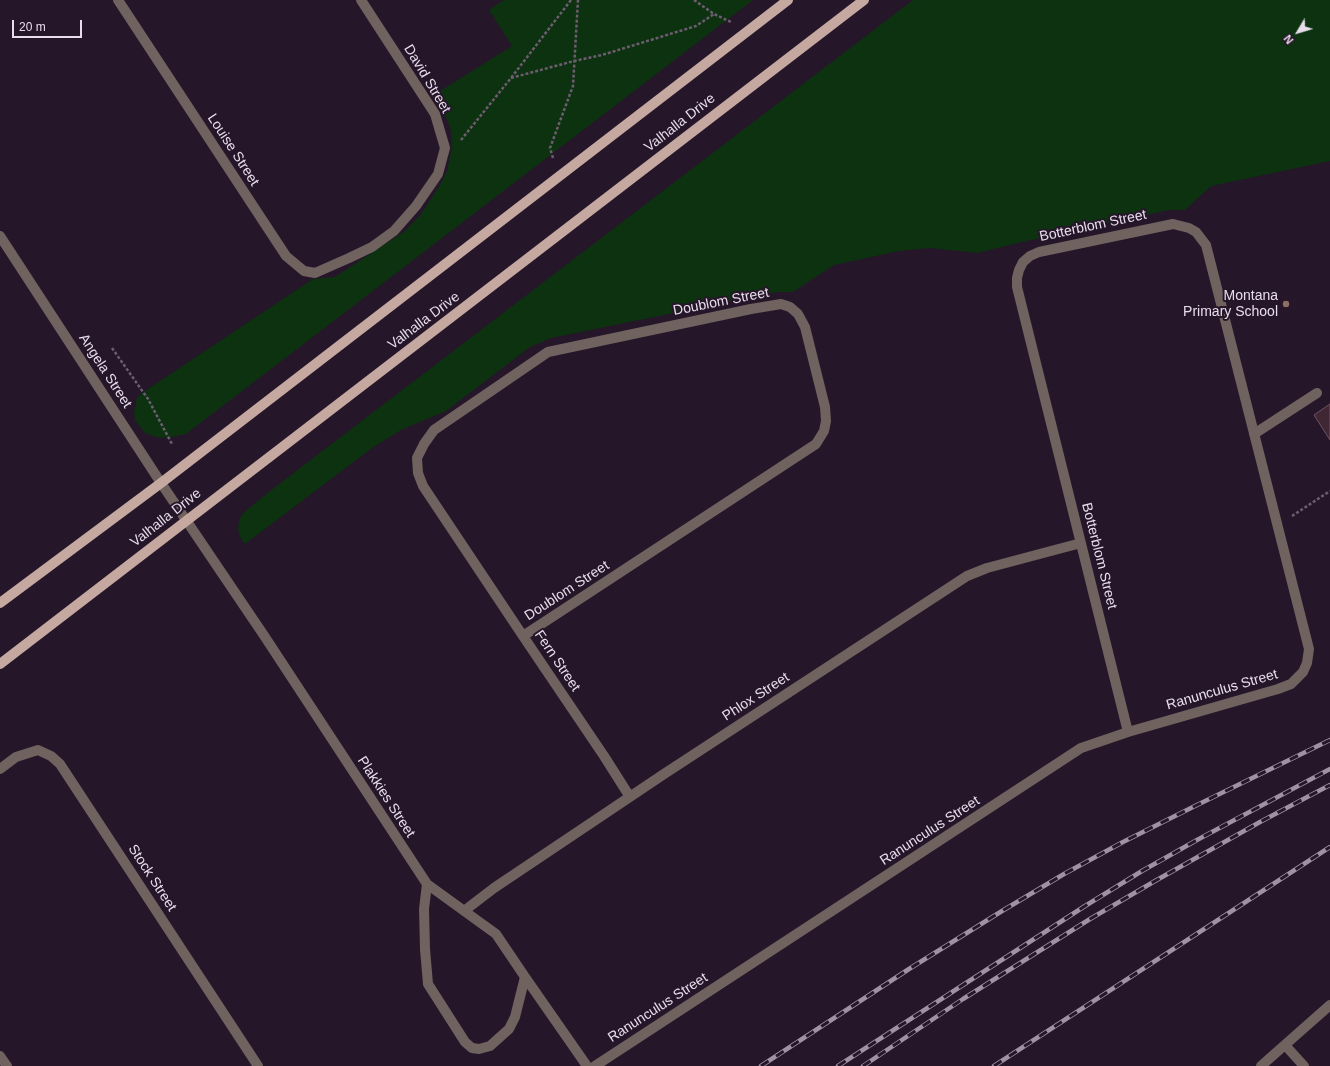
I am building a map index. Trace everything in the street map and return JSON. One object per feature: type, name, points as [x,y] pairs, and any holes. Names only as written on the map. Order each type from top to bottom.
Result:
[{"type":"main road","points":[[0,603],[161,483],[788,0]]},
{"type":"main road","name":"Valhalla Drive","points":[[0,664],[864,0]]},
{"type":"street","name":"Louise Street","points":[[118,0],[286,256],[304,271],[315,273],[349,258],[372,246],[394,231],[416,206],[438,174],[445,148]]},
{"type":"street","name":"David Street","points":[[361,0],[435,114],[445,148]]},
{"type":"street","name":"Botterblom Street","points":[[1128,732],[1017,287],[1017,278],[1023,262],[1030,256],[1039,252],[1173,224],[1181,225],[1196,232],[1206,245],[1309,649],[1307,663],[1303,672]]},
{"type":"street","name":"Angela Street","points":[[0,236],[186,520]]},
{"type":"street","name":"Doublom Street","points":[[417,458],[424,444],[434,430],[548,352],[781,304],[790,307],[798,314],[805,327],[825,407],[826,422],[824,431],[816,444],[523,636]]},
{"type":"street","points":[[1254,434],[1317,393]]},
{"type":"street","name":"Fern Street","points":[[417,458],[418,473],[423,486],[630,797]]},
{"type":"street","name":"Plakkies Street","points":[[186,520],[265,637],[427,884],[496,934],[587,1066]]},
{"type":"street","name":"Phlox Street","points":[[464,910],[494,888],[630,797],[967,576],[987,568],[1081,543]]},
{"type":"street","name":"Ranunculus Street","points":[[596,1066],[1081,748],[1128,732],[1278,689],[1290,684],[1303,672]]},
{"type":"street","name":"Stock Street","points":[[0,769],[16,757],[38,750],[52,756],[60,764],[258,1066]]},
{"type":"street","points":[[427,884],[424,909],[424,949],[428,984],[464,1042],[472,1048],[479,1049],[490,1046],[509,1029],[515,1017],[525,977]]},
{"type":"street","points":[[1261,1066],[1330,1006]]},
{"type":"street","points":[[1285,1045],[1304,1066]]},
{"type":"street","points":[[0,1056],[7,1066]]},
{"type":"path","points":[[445,148],[459,142],[571,0]]},
{"type":"path","points":[[553,158],[550,148],[573,86],[578,0]]},
{"type":"path","points":[[694,0],[714,14],[731,22]]},
{"type":"path","points":[[511,78],[602,55],[696,26],[714,14]]},
{"type":"path","points":[[112,348],[148,399],[172,444]]},
{"type":"path","points":[[1277,525],[1330,491]]},
{"type":"green space","points":[[504,0],[753,0],[186,434],[167,438],[156,437],[145,433],[135,420],[134,412],[137,398],[142,393],[313,279],[335,277],[405,231],[421,214],[440,185],[447,171],[452,147],[449,124],[432,96],[512,46],[489,10]]},
{"type":"green space","points":[[913,0],[1330,0],[1330,161],[1211,186],[1185,210],[1169,210],[978,253],[930,248],[899,251],[834,265],[793,292],[777,292],[551,338],[530,347],[446,411],[401,430],[372,448],[245,544],[240,537],[238,529],[242,514],[270,491]]},
{"type":"building","points":[[1330,404],[1330,440],[1314,415]]},
{"type":"railway","points":[[761,1066],[909,969],[1064,874],[1123,842],[1330,740]]},
{"type":"railway","points":[[838,1066],[1085,906],[1142,871],[1330,769]]},
{"type":"railway","points":[[863,1066],[963,999],[1090,919],[1260,822],[1330,785]]},
{"type":"railway","points":[[994,1066],[1330,847]]},
{"type":"place","name":"Montana Primary School","points":[[1286,304]]}]
